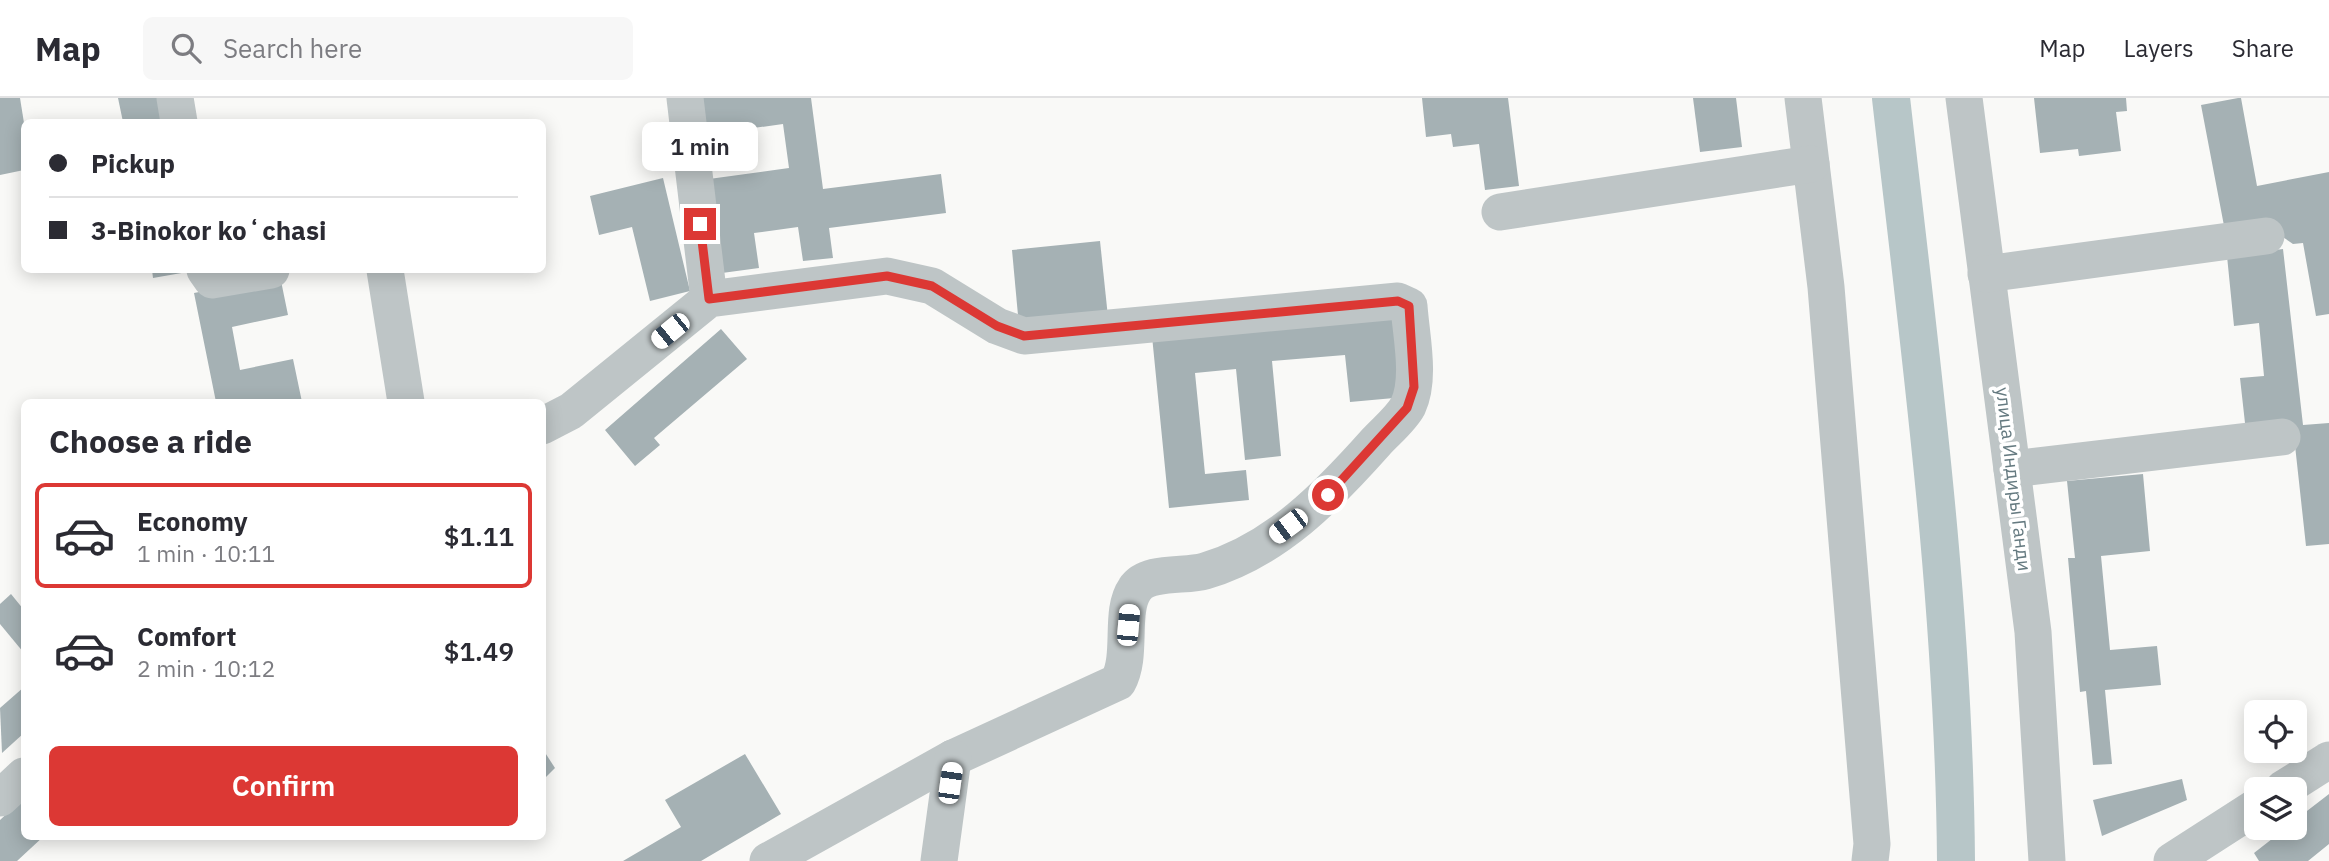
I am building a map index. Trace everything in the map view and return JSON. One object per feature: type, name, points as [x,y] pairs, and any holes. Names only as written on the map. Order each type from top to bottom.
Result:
[{"type":"street","points":[[175,98],[178,119]]},
{"type":"street","points":[[685,98],[709,299]]},
{"type":"street","points":[[1803,98],[1827,301],[1872,844],[1870,861]]},
{"type":"street","name":"улица Индиры Ганди","points":[[1964,98],[2033,632],[2047,861]]},
{"type":"street","points":[[1500,212],[1811,164]]},
{"type":"street","points":[[1986,274],[2266,236]]},
{"type":"street","points":[[207,273],[212,280],[253,273]]},
{"type":"street","points":[[385,273],[406,399]]},
{"type":"street","points":[[546,423],[571,411],[709,299],[887,276],[932,286],[997,326],[1024,336],[1398,301],[1409,306],[1414,387],[1407,408],[1328,495],[1248,557],[1202,573],[1145,580],[1135,588],[1130,603],[1124,670],[1118,682],[953,758],[768,861]]},
{"type":"street","points":[[2012,469],[2282,436]]},
{"type":"street","points":[[939,861],[953,758]]},
{"type":"street","points":[[2302,777],[2329,760]]},
{"type":"street","points":[[0,797],[21,779]]},
{"type":"street","points":[[2172,861],[2244,815]]},
{"type":"building","points":[[0,98],[20,98],[23,119],[21,119],[21,171],[0,175]]},
{"type":"building","points":[[118,98],[165,98],[169,119],[122,119]]},
{"type":"building","points":[[698,98],[811,98],[823,189],[941,174],[946,213],[829,228],[833,258],[803,261],[798,227],[754,233],[759,268],[722,273],[709,179],[789,168],[783,124],[703,135]]},
{"type":"building","points":[[1422,98],[1508,98],[1519,186],[1485,190],[1479,144],[1453,147],[1451,134],[1426,137]]},
{"type":"building","points":[[1693,98],[1736,98],[1742,147],[1700,152]]},
{"type":"building","points":[[2034,98],[2126,98],[2127,111],[2116,112],[2121,151],[2079,156],[2078,149],[2040,153]]},
{"type":"building","points":[[2241,98],[2257,186],[2329,172],[2329,314],[2316,316],[2303,243],[2293,244],[2277,233],[2225,231],[2201,105]]},
{"type":"building","points":[[663,178],[690,291],[650,301],[632,227],[599,235],[590,196]]},
{"type":"building","points":[[1100,241],[1108,317],[1019,326],[1012,250]]},
{"type":"building","points":[[2283,249],[2303,425],[2329,423],[2329,544],[2306,546],[2293,427],[2246,432],[2240,378],[2264,376],[2259,323],[2234,326],[2227,256]]},
{"type":"building","points":[[152,273],[182,273],[153,278]]},
{"type":"building","points":[[280,276],[288,315],[232,327],[240,370],[293,359],[301,399],[215,399],[194,293]]},
{"type":"building","points":[[1397,312],[1405,397],[1350,402],[1345,355],[1272,361],[1281,456],[1245,460],[1236,369],[1195,373],[1205,474],[1246,470],[1249,500],[1169,508],[1152,336]]},
{"type":"building","points":[[721,329],[747,359],[654,438],[660,445],[635,466],[605,430]]},
{"type":"building","points":[[2143,474],[2150,551],[2101,556],[2110,650],[2157,646],[2161,685],[2105,690],[2112,764],[2093,765],[2086,691],[2080,692],[2068,558],[2075,558],[2067,481]]},
{"type":"building","points":[[11,594],[21,606],[21,649],[0,624],[0,604]]},
{"type":"building","points":[[21,690],[21,736],[2,753],[0,708]]},
{"type":"building","points":[[546,754],[555,768],[546,777]]},
{"type":"building","points":[[745,754],[781,814],[701,861],[623,861],[681,827],[665,800]]},
{"type":"building","points":[[2182,779],[2187,800],[2102,836],[2093,800]]},
{"type":"building","points":[[2329,794],[2329,844],[2308,861],[2259,861],[2254,853],[2271,840],[2307,840],[2307,811]]},
{"type":"building","points":[[21,801],[21,840],[40,840],[17,861],[0,861],[0,820]]},
{"type":"waterway","points":[[1891,98],[1934,479],[1949,670],[1956,861]]},
{"type":"route","points":[[700,224],[709,299],[887,276],[932,286],[997,326],[1024,336],[1398,301],[1409,306],[1414,387],[1407,408],[1328,495]]}]
